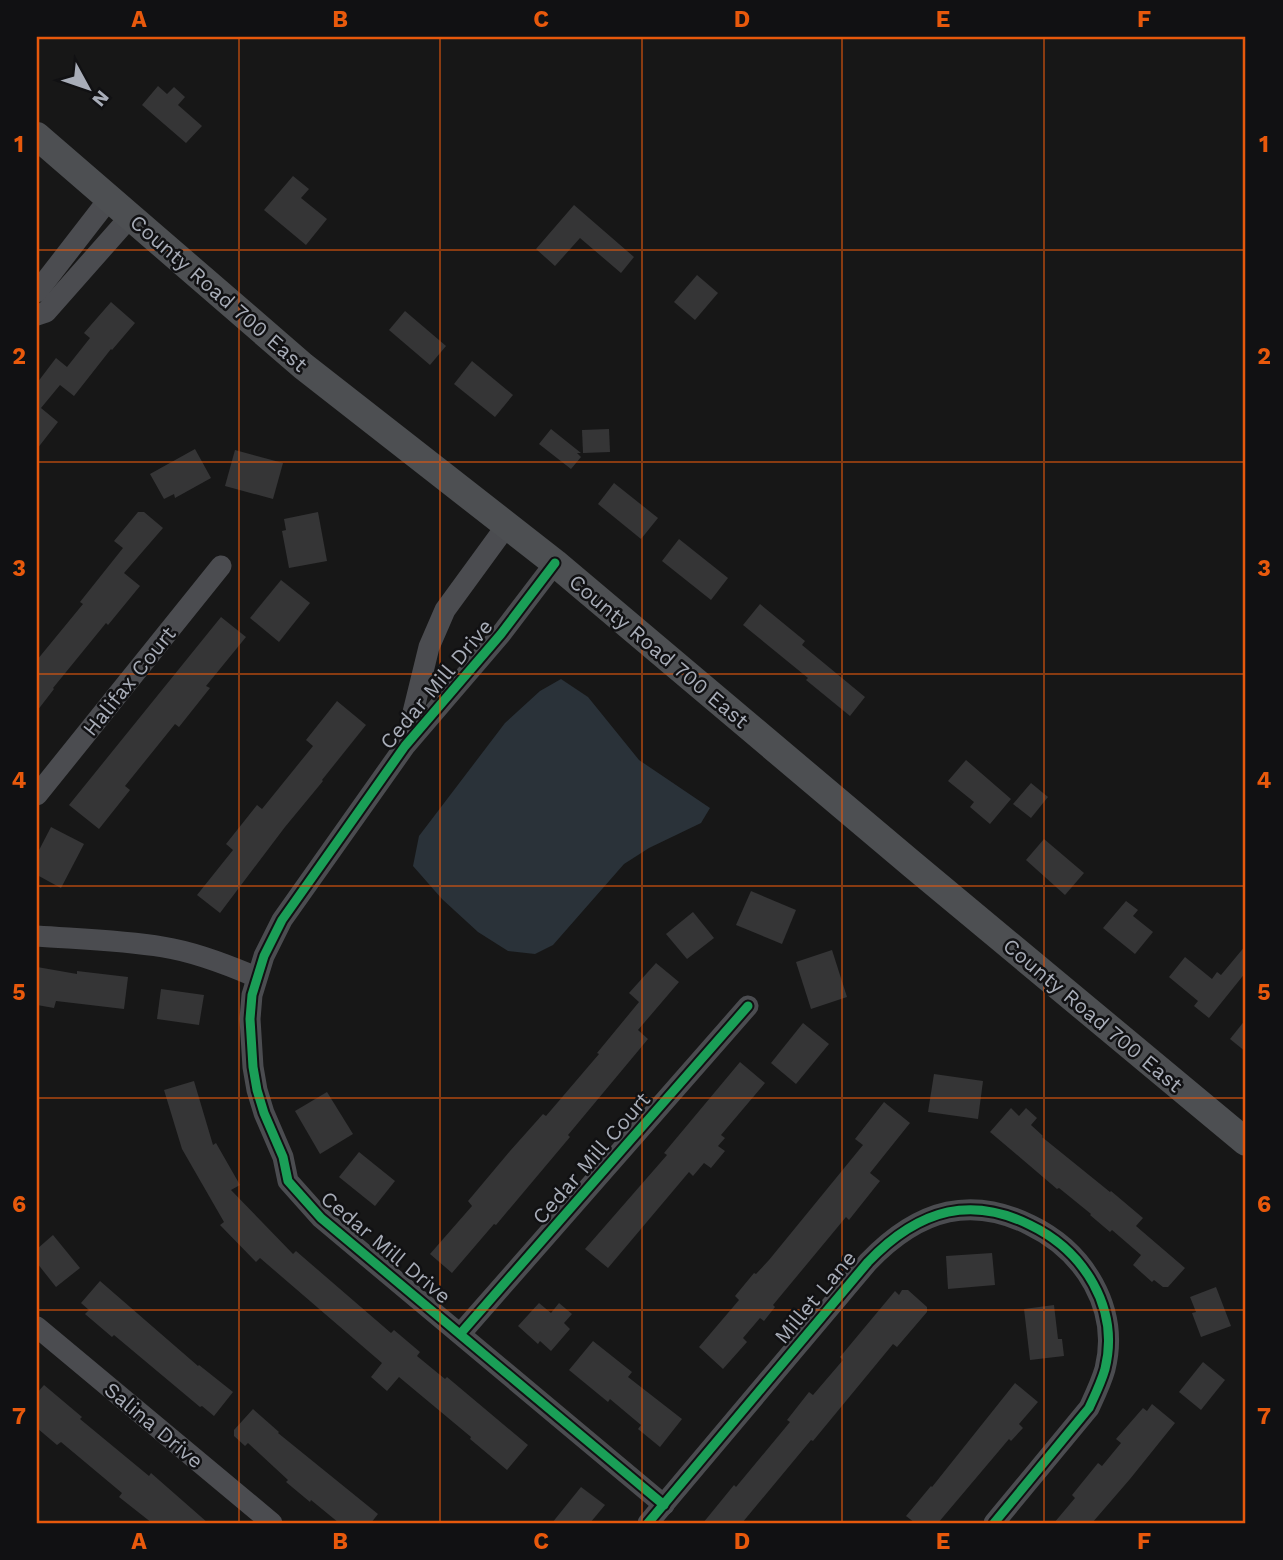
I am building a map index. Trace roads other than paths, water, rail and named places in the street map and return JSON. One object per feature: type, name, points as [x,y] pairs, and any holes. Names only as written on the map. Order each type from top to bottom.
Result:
[{"type":"main road","name":"County Road 700 East","points":[[37,136],[303,366],[555,563],[1246,1142]]},
{"type":"street","points":[[37,292],[119,208]]},
{"type":"street","points":[[37,315],[46,312],[119,208]]},
{"type":"street","points":[[405,746],[429,647],[444,610],[507,525]]},
{"type":"street","name":"Cedar Mill Drive","points":[[555,563],[501,634],[405,746],[282,920],[272,937],[252,995],[250,1019],[253,1067],[264,1113],[283,1157],[288,1181],[321,1218],[664,1504]]},
{"type":"street","name":"Halifax Court","points":[[37,795],[221,566]]},
{"type":"street","points":[[37,936],[164,947],[227,964],[256,977]]},
{"type":"street","name":"Cedar Mill Court","points":[[461,1333],[748,1006]]},
{"type":"street","name":"Millet Lane","points":[[648,1523],[868,1262],[899,1233],[946,1213],[986,1210],[1007,1215],[1045,1232],[1079,1261],[1101,1300],[1108,1344],[1099,1388],[1089,1408],[994,1523]]},
{"type":"street","name":"Salina Drive","points":[[37,1327],[272,1523]]}]
